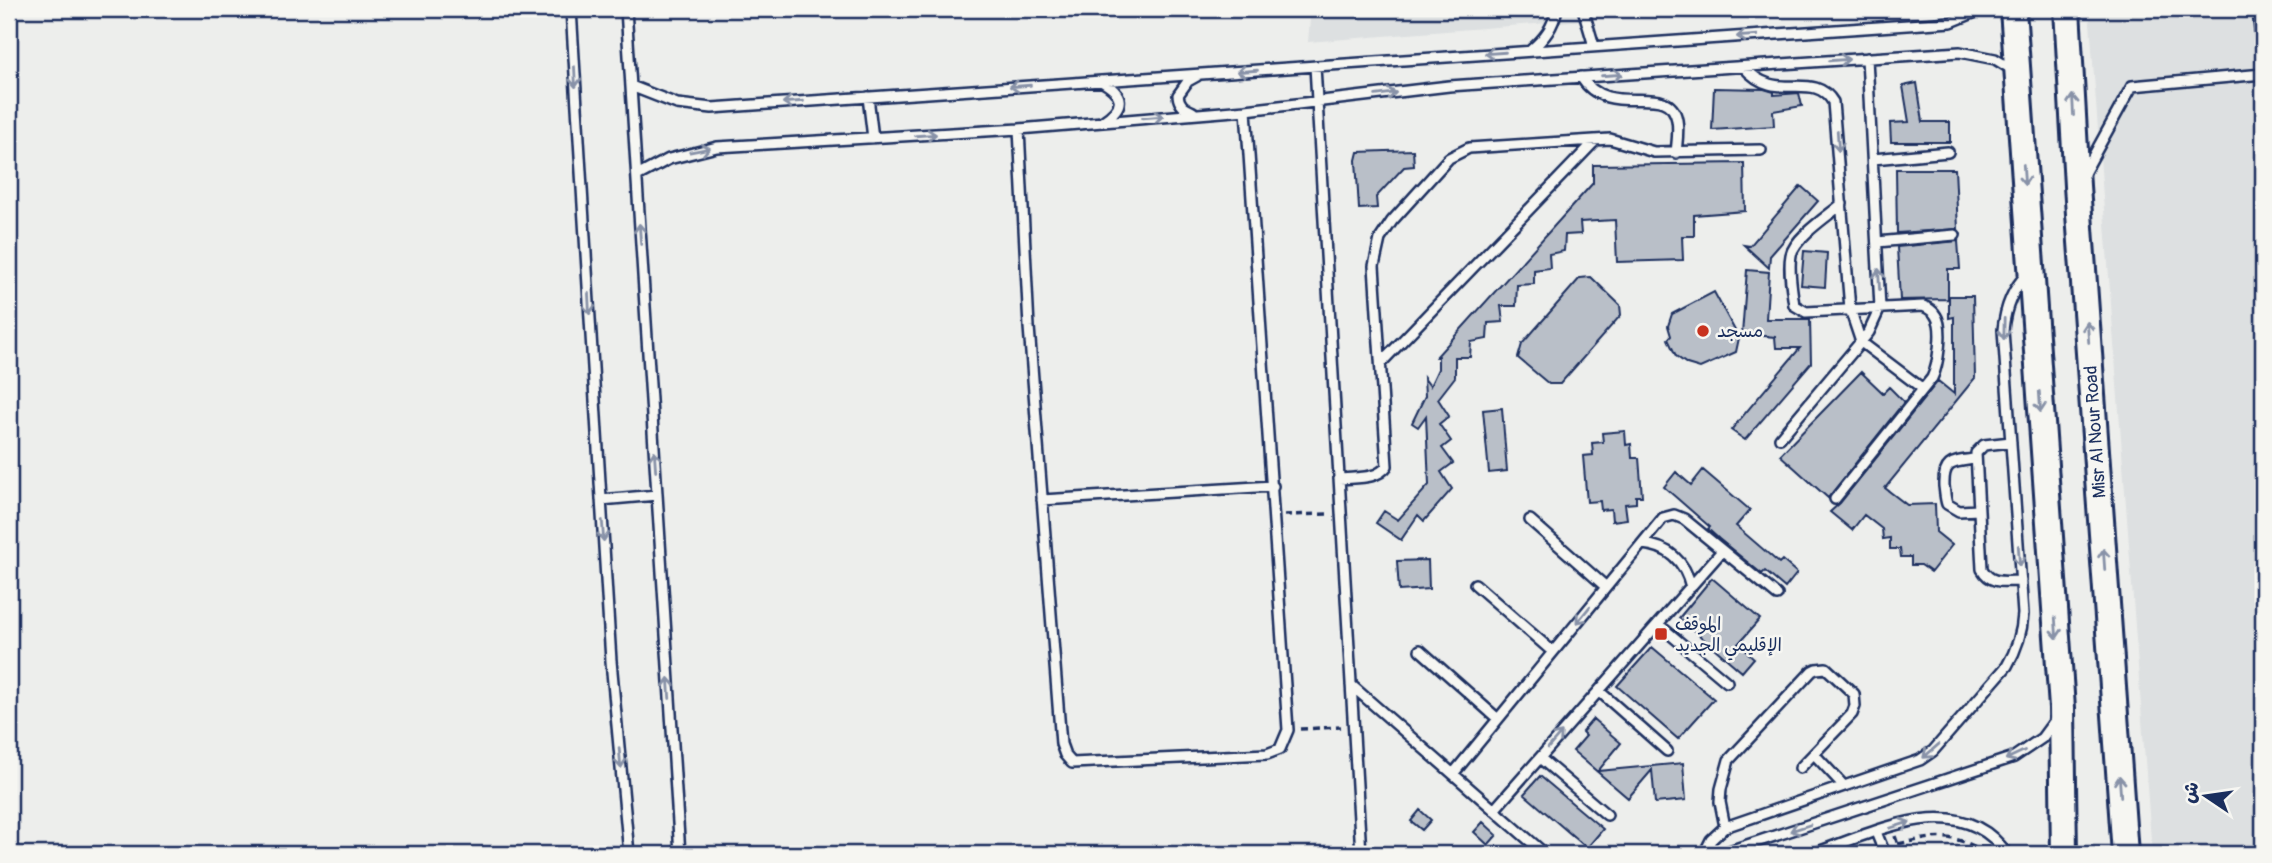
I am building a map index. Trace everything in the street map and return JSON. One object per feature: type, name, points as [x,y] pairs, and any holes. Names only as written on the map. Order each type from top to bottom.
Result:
[{"type":"street","points":[[2013,9],[2062,708],[2064,854]]},
{"type":"street","name":"Misr Al Nour Road","points":[[2067,9],[2077,186],[2125,854]]},
{"type":"lane","points":[[571,9],[611,661],[629,854]]},
{"type":"lane","points":[[626,9],[680,854]]},
{"type":"lane","points":[[1530,51],[1544,39],[1558,9]]},
{"type":"lane","points":[[1583,9],[1594,46]]},
{"type":"lane","points":[[631,86],[677,104],[712,108],[1951,22],[1983,9]]},
{"type":"lane","points":[[2258,9],[2263,63]]},
{"type":"lane","points":[[637,176],[669,159],[702,149],[1019,129],[1246,110],[1449,86],[1971,53],[1995,59],[2017,73]]},
{"type":"lane","points":[[1780,438],[1861,342],[1876,321],[1881,308],[1867,58]]},
{"type":"lane","points":[[1315,66],[1361,854]]},
{"type":"lane","points":[[1744,67],[1766,84],[1775,87],[1818,87],[1830,96],[1835,109],[1850,309],[1861,342],[1923,389]]},
{"type":"lane","points":[[1197,113],[1184,108],[1178,95],[1188,81],[1201,74]]},
{"type":"lane","points":[[2077,186],[2132,86],[2263,74]]},
{"type":"lane","points":[[1581,77],[1591,91],[1607,99],[1656,99],[1669,105],[1674,110],[1678,123],[1676,153]]},
{"type":"lane","points":[[1100,81],[1112,88],[1120,100],[1119,107],[1102,122]]},
{"type":"lane","points":[[868,97],[873,138]]},
{"type":"lane","points":[[1019,129],[1042,500],[1061,744],[1065,755],[1072,763],[1267,754],[1280,749],[1288,730],[1246,110]]},
{"type":"lane","points":[[1339,479],[1374,476],[1387,466],[1374,266],[1377,247],[1392,221],[1449,158],[1469,148],[1596,140],[1614,140],[1654,152],[1761,150]]},
{"type":"lane","points":[[1381,363],[1596,140]]},
{"type":"lane","points":[[1873,159],[1948,152]]},
{"type":"lane","points":[[1836,499],[1932,378],[1937,365],[1939,321],[1923,306],[1802,312],[1794,305],[1790,262],[1794,248],[1801,238],[1842,204]]},
{"type":"lane","points":[[1877,242],[1955,235]]},
{"type":"lane","points":[[1704,854],[1711,840],[1726,827],[1928,755],[2007,666],[2019,644],[2022,629],[2003,330],[2014,289],[2031,269]]},
{"type":"lane","points":[[2011,442],[1984,445],[1974,459],[1984,573],[1995,582],[2021,581]]},
{"type":"lane","points":[[1974,459],[1954,462],[1943,474],[1947,504],[1959,511],[1978,510]]},
{"type":"lane","points":[[1042,500],[1273,486]]},
{"type":"lane","points":[[601,500],[657,495]]},
{"type":"lane","points":[[1453,774],[1662,518],[1674,515],[1684,519],[1777,595]]},
{"type":"lane","points":[[1530,520],[1606,587]]},
{"type":"lane","points":[[1642,544],[1652,545],[1670,553],[1684,567],[1690,587]]},
{"type":"lane","points":[[1494,810],[1723,551]]},
{"type":"lane","points":[[1475,584],[1553,652]]},
{"type":"lane","points":[[1658,624],[1727,682]]},
{"type":"lane","points":[[1420,650],[1498,719]]},
{"type":"lane","points":[[1726,827],[1720,802],[1729,760],[1812,671],[1822,668],[1830,670],[1854,694],[1855,706],[1852,714],[1800,768]]},
{"type":"lane","points":[[1351,685],[1545,854]]},
{"type":"lane","points":[[1599,691],[1667,751]]},
{"type":"lane","points":[[1720,854],[2014,757],[2042,737],[2062,708]]},
{"type":"lane","points":[[1814,754],[1843,786]]},
{"type":"lane","points":[[1540,758],[1607,815]]},
{"type":"lane","points":[[1812,854],[1923,818],[1953,819],[1981,830],[2007,854]]},
{"type":"lane","points":[[1876,832],[1885,854]]},
{"type":"path","points":[[1275,515],[1342,514]]},
{"type":"path","points":[[1288,730],[1354,727]]},
{"type":"path","points":[[1892,827],[1901,854]]},
{"type":"path","points":[[1898,844],[1940,835],[1965,840],[1989,854]]},
{"type":"shaded area","points":[[1311,9],[1724,9],[1308,42]]},
{"type":"shaded area","points":[[2089,9],[2263,9],[2263,854],[2152,854]]},
{"type":"building","points":[[1917,83],[1923,122],[1950,122],[1950,142],[1891,142],[1890,123],[1909,122],[1903,86]]},
{"type":"building","points":[[1714,88],[1764,89],[1774,92],[1774,95],[1799,93],[1802,106],[1773,111],[1774,126],[1712,130]]},
{"type":"building","points":[[1413,150],[1414,166],[1404,167],[1376,197],[1377,208],[1359,209],[1356,160],[1358,152]]},
{"type":"building","points":[[1744,163],[1745,211],[1694,215],[1694,236],[1682,236],[1683,260],[1617,262],[1615,220],[1580,222],[1581,234],[1565,235],[1564,251],[1549,254],[1550,268],[1534,270],[1534,284],[1517,285],[1516,306],[1501,306],[1503,322],[1488,323],[1487,339],[1471,342],[1470,357],[1455,357],[1455,377],[1438,399],[1449,416],[1439,424],[1451,441],[1442,448],[1453,463],[1441,472],[1452,489],[1424,521],[1418,515],[1401,540],[1376,523],[1384,511],[1398,520],[1429,485],[1426,416],[1418,427],[1412,423],[1425,396],[1424,378],[1430,386],[1438,369],[1436,357],[1593,183],[1593,165]]},
{"type":"building","points":[[1896,169],[1955,169],[1958,229],[1897,233]]},
{"type":"building","points":[[1801,186],[1818,201],[1770,256],[1769,268],[1744,245],[1750,246]]},
{"type":"building","points":[[1958,241],[1960,269],[1948,269],[1948,299],[1900,300],[1897,247]]},
{"type":"building","points":[[1804,251],[1827,253],[1825,287],[1801,285]]},
{"type":"building","points":[[1747,270],[1769,272],[1766,319],[1810,319],[1811,363],[1745,440],[1731,430],[1800,348],[1776,348],[1775,337],[1742,334]]},
{"type":"building","points":[[1591,277],[1620,305],[1621,315],[1560,384],[1549,384],[1518,358],[1522,344],[1580,278]]},
{"type":"building","name":"مسجد","points":[[1714,292],[1739,338],[1736,352],[1700,368],[1687,364],[1676,356],[1668,339],[1671,336],[1668,326],[1672,314]]},
{"type":"building","points":[[1949,296],[1973,296],[1975,378],[1885,488],[1907,505],[1935,504],[1936,532],[1952,545],[1931,572],[1921,565],[1911,565],[1911,557],[1901,557],[1900,549],[1890,549],[1890,538],[1883,539],[1882,529],[1864,515],[1852,530],[1830,512],[1938,381],[1954,394],[1954,317],[1949,318]]},
{"type":"building","points":[[1861,372],[1883,393],[1889,387],[1904,402],[1828,498],[1780,455]]},
{"type":"building","points":[[1502,408],[1507,471],[1489,473],[1483,410]]},
{"type":"building","points":[[1625,431],[1626,445],[1631,444],[1632,458],[1639,458],[1642,496],[1636,496],[1636,503],[1625,504],[1627,519],[1612,521],[1611,509],[1601,510],[1600,501],[1587,502],[1583,456],[1593,455],[1592,443],[1603,442],[1602,433]]},
{"type":"building","points":[[1703,470],[1750,510],[1736,526],[1779,563],[1782,560],[1797,573],[1785,588],[1765,571],[1762,574],[1719,539],[1708,529],[1710,527],[1664,487],[1676,472],[1691,485]]},
{"type":"building","points":[[1428,560],[1429,589],[1399,591],[1397,561]]},
{"type":"building","points":[[1712,578],[1760,619],[1738,644],[1754,658],[1742,672],[1679,618]]},
{"type":"building","points":[[1652,647],[1714,699],[1678,739],[1617,686]]},
{"type":"building","points":[[1593,719],[1621,743],[1598,771],[1683,763],[1686,800],[1655,803],[1652,770],[1628,798],[1573,751],[1586,736],[1582,732]]},
{"type":"building","points":[[1540,776],[1603,829],[1587,848],[1524,794]]},
{"type":"building","points":[[1420,810],[1431,820],[1422,830],[1411,821]]},
{"type":"building","points":[[1483,822],[1497,835],[1488,845],[1474,832]]},
{"type":"place","name":"مسجد","points":[[1703,331]]},
{"type":"place","name":"الموقف الإقليمي الجديد","points":[[1661,634]]}]
